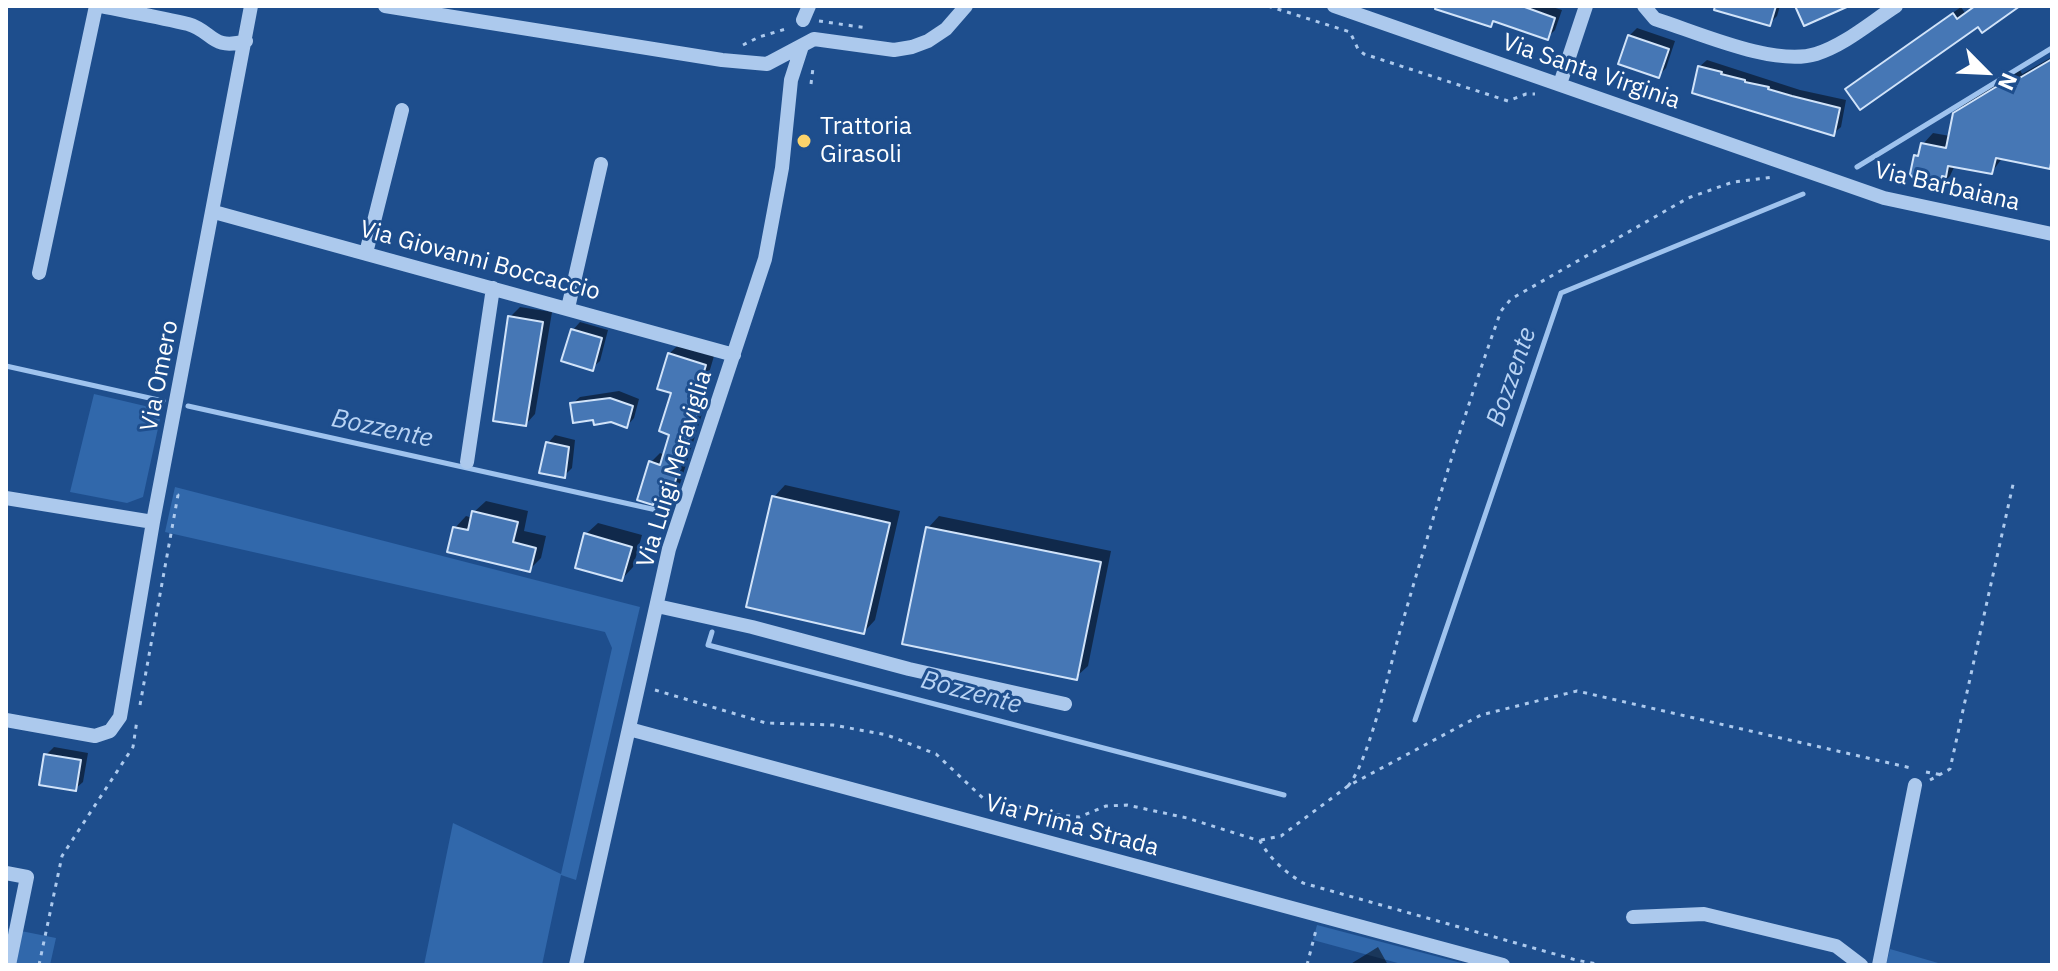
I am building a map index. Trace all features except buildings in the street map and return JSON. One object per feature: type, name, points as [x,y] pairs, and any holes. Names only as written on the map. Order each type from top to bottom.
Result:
[{"type":"street","points":[[39,273],[98,6],[193,25],[212,41],[233,44],[246,34],[239,6]]},
{"type":"street","name":"Via Omero","points":[[6,720],[95,736],[110,731],[120,717],[153,522],[251,6]]},
{"type":"street","points":[[385,6],[722,60],[767,64],[791,80]]},
{"type":"street","points":[[767,64],[814,39],[894,50],[912,47],[946,29],[966,6]]},
{"type":"street","name":"Via Santa Virginia","points":[[1334,6],[1833,181]]},
{"type":"street","points":[[1560,84],[1586,6]]},
{"type":"street","points":[[1644,6],[1655,19],[1769,55],[1797,58],[1841,42],[1896,6]]},
{"type":"street","name":"Via Luigi Meraviglia","points":[[576,965],[669,549],[763,268],[782,168],[791,80],[802,46]]},
{"type":"street","points":[[366,253],[402,110]]},
{"type":"street","points":[[568,308],[601,164]]},
{"type":"street","name":"Via Barbaiana","points":[[1833,181],[1884,198],[2052,234]]},
{"type":"street","name":"Via Giovanni Boccaccio","points":[[214,212],[734,355]]},
{"type":"street","points":[[467,462],[493,288]]},
{"type":"street","points":[[6,498],[153,522]]},
{"type":"street","points":[[657,606],[752,627],[909,669],[1065,704]]},
{"type":"street","name":"Via Prima Strada","points":[[629,729],[1503,965]]},
{"type":"street","points":[[1879,965],[1915,785]]},
{"type":"street","points":[[6,873],[27,877],[9,965]]},
{"type":"street","points":[[1633,917],[1704,914],[1836,946],[1861,965]]},
{"type":"path","points":[[1268,6],[1350,32],[1364,54],[1508,101],[1526,94],[1544,98]]},
{"type":"path","points":[[736,49],[807,18],[869,29]]},
{"type":"path","points":[[811,84],[814,65]]},
{"type":"path","points":[[1348,786],[1356,777],[1374,724],[1425,548],[1501,311],[1511,299],[1688,198],[1733,182],[1783,177]]},
{"type":"path","points":[[1915,785],[1950,769],[2014,480]]},
{"type":"path","points":[[651,689],[766,723],[833,725],[887,735],[936,754],[984,799],[1049,814],[1079,817],[1106,806],[1127,805],[1187,818],[1260,841],[1281,836],[1348,786],[1481,715],[1577,691],[1911,768]]},
{"type":"path","points":[[1927,772],[1942,775]]},
{"type":"path","points":[[1260,841],[1267,854],[1303,883],[1602,965]]},
{"type":"path","points":[[1322,898],[1324,889]]},
{"type":"path","points":[[1307,965],[1317,925]]},
{"type":"shaded area","points":[[94,394],[162,410],[143,497],[127,503],[70,492]]},
{"type":"shaded area","points":[[175,487],[640,607],[576,880],[561,875],[542,965],[424,965],[453,823],[561,874],[612,648],[605,632],[165,532]]},
{"type":"shaded area","points":[[1317,925],[1469,965],[1405,965],[1313,940]]},
{"type":"shaded area","points":[[6,928],[56,938],[50,965],[6,965]]},
{"type":"shaded area","points":[[1890,949],[1945,965],[1886,965]]},
{"type":"waterway","name":"Bozzente","points":[[1857,167],[2052,48]]},
{"type":"waterway","name":"Bozzente","points":[[1415,720],[1561,293],[1803,194]]},
{"type":"waterway","name":"Bozzente","points":[[6,366],[163,401]]},
{"type":"waterway","name":"Bozzente","points":[[188,406],[661,511]]},
{"type":"waterway","name":"Bozzente","points":[[712,632],[708,645],[1284,795]]},
{"type":"place","name":"Trattoria Girasoli","points":[[804,141]]}]
